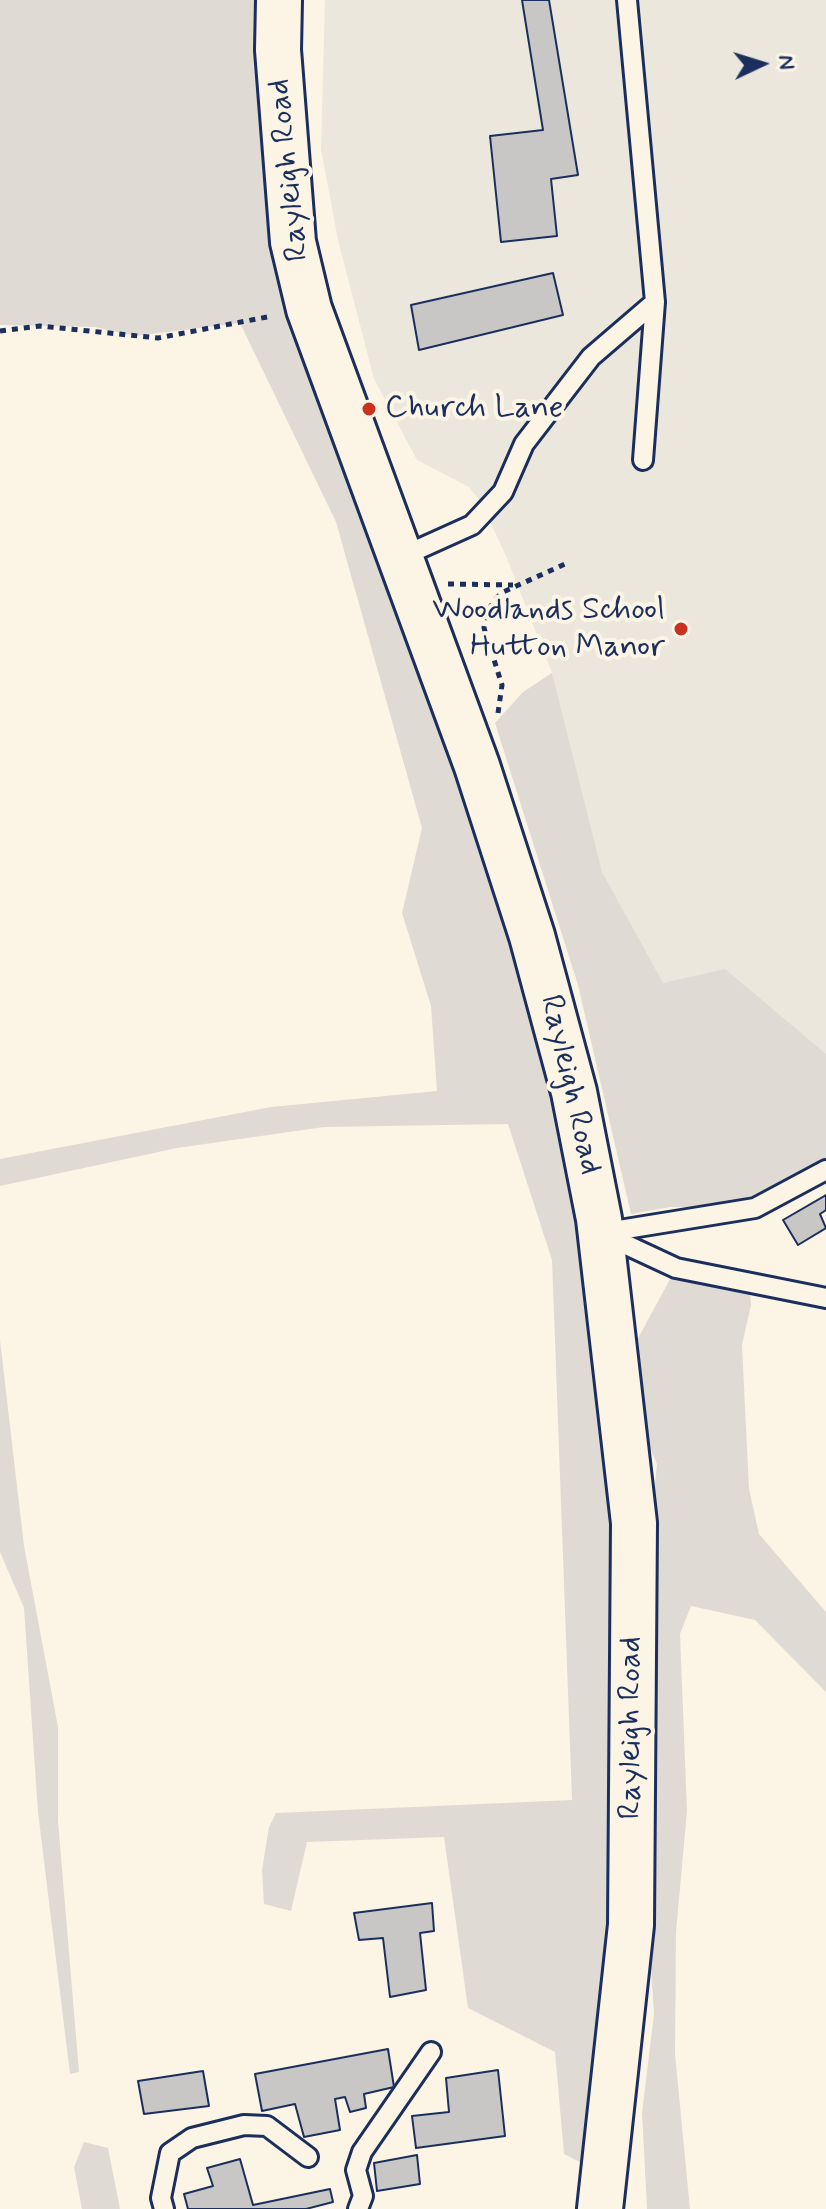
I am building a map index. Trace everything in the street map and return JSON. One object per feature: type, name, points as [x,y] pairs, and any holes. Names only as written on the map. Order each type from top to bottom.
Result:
[{"type":"main road","name":"Rayleigh Road","points":[[279,0],[278,50],[293,242],[309,309],[398,559],[480,775],[532,936],[574,1092],[601,1233],[634,1523],[631,1925],[600,2209]]},
{"type":"lane","points":[[627,0],[655,302],[643,460]]},
{"type":"lane","points":[[398,559],[472,525],[503,492],[524,444],[591,357],[655,302]]},
{"type":"lane","points":[[601,1233],[755,1208],[826,1170]]},
{"type":"lane","points":[[601,1233],[676,1268],[826,1298]]},
{"type":"lane","points":[[358,2209],[363,2196],[356,2170],[362,2152],[431,2052]]},
{"type":"lane","points":[[164,2209],[161,2198],[170,2153],[192,2138],[244,2125],[267,2126],[308,2157]]},
{"type":"path","points":[[0,331],[40,326],[158,338],[309,309]]},
{"type":"path","points":[[480,775],[501,703],[502,685],[484,628],[486,612],[501,593],[565,564]]},
{"type":"path","points":[[444,584],[518,585]]},
{"type":"shaded area","points":[[0,0],[268,0],[293,242],[532,936],[634,1523],[605,2175],[564,2154],[555,2052],[468,2008],[444,1837],[307,1842],[291,1911],[264,1904],[262,1870],[269,1827],[276,1813],[572,1800],[552,1260],[508,1124],[324,1127],[177,1148],[0,1186],[0,1159],[271,1107],[437,1091],[431,1006],[402,913],[422,828],[336,522],[240,323],[135,336],[95,327],[0,325]]},
{"type":"shaded area","name":"Woodlands School Hutton Manor","points":[[325,0],[826,0],[826,1133],[729,1181],[596,921],[552,673],[506,556],[482,504],[469,487],[417,460],[374,379],[338,240],[321,149]]},
{"type":"shaded area","points":[[552,673],[602,872],[663,983],[725,969],[826,1054],[826,1170],[755,1208],[670,1207],[631,1214],[578,985],[495,723],[523,692]]},
{"type":"shaded area","points":[[676,1268],[749,1280],[751,1305],[742,1345],[749,1489],[759,1534],[826,1612],[826,1692],[755,1620],[691,1606],[680,1634],[687,1811],[676,1932],[675,2054],[690,2209],[647,2209],[642,2113],[654,2014],[638,1771],[647,1566],[657,1464],[636,1416],[636,1342]]},
{"type":"shaded area","points":[[0,1340],[24,1546],[58,1727],[58,1821],[79,2072],[70,2074],[38,1812],[24,1608],[0,1552]]},
{"type":"shaded area","points":[[84,2142],[108,2148],[120,2209],[82,2209],[74,2167]]},
{"type":"building","points":[[522,0],[549,0],[578,175],[551,179],[557,236],[501,242],[490,136],[543,130]]},
{"type":"building","points":[[553,273],[563,315],[419,350],[411,305]]},
{"type":"building","points":[[826,1195],[826,1210],[820,1214],[826,1228],[798,1245],[783,1220]]},
{"type":"building","points":[[432,1903],[434,1931],[420,1933],[426,1990],[390,1997],[383,1938],[359,1940],[354,1913]]},
{"type":"building","points":[[388,2049],[394,2087],[364,2094],[366,2108],[350,2112],[345,2097],[335,2099],[340,2130],[304,2137],[295,2104],[262,2111],[255,2074]]},
{"type":"building","points":[[498,2070],[505,2136],[416,2148],[412,2116],[449,2112],[446,2078]]},
{"type":"building","points":[[203,2071],[209,2106],[144,2114],[138,2081]]},
{"type":"building","points":[[417,2155],[420,2184],[377,2191],[374,2163]]},
{"type":"building","points":[[240,2159],[253,2205],[330,2189],[333,2202],[306,2209],[188,2209],[184,2194],[213,2186],[207,2168]]},
{"type":"place","name":"Church Lane","points":[[369,409]]},
{"type":"place","name":"Woodlands School Hutton Manor","points":[[681,629]]}]
